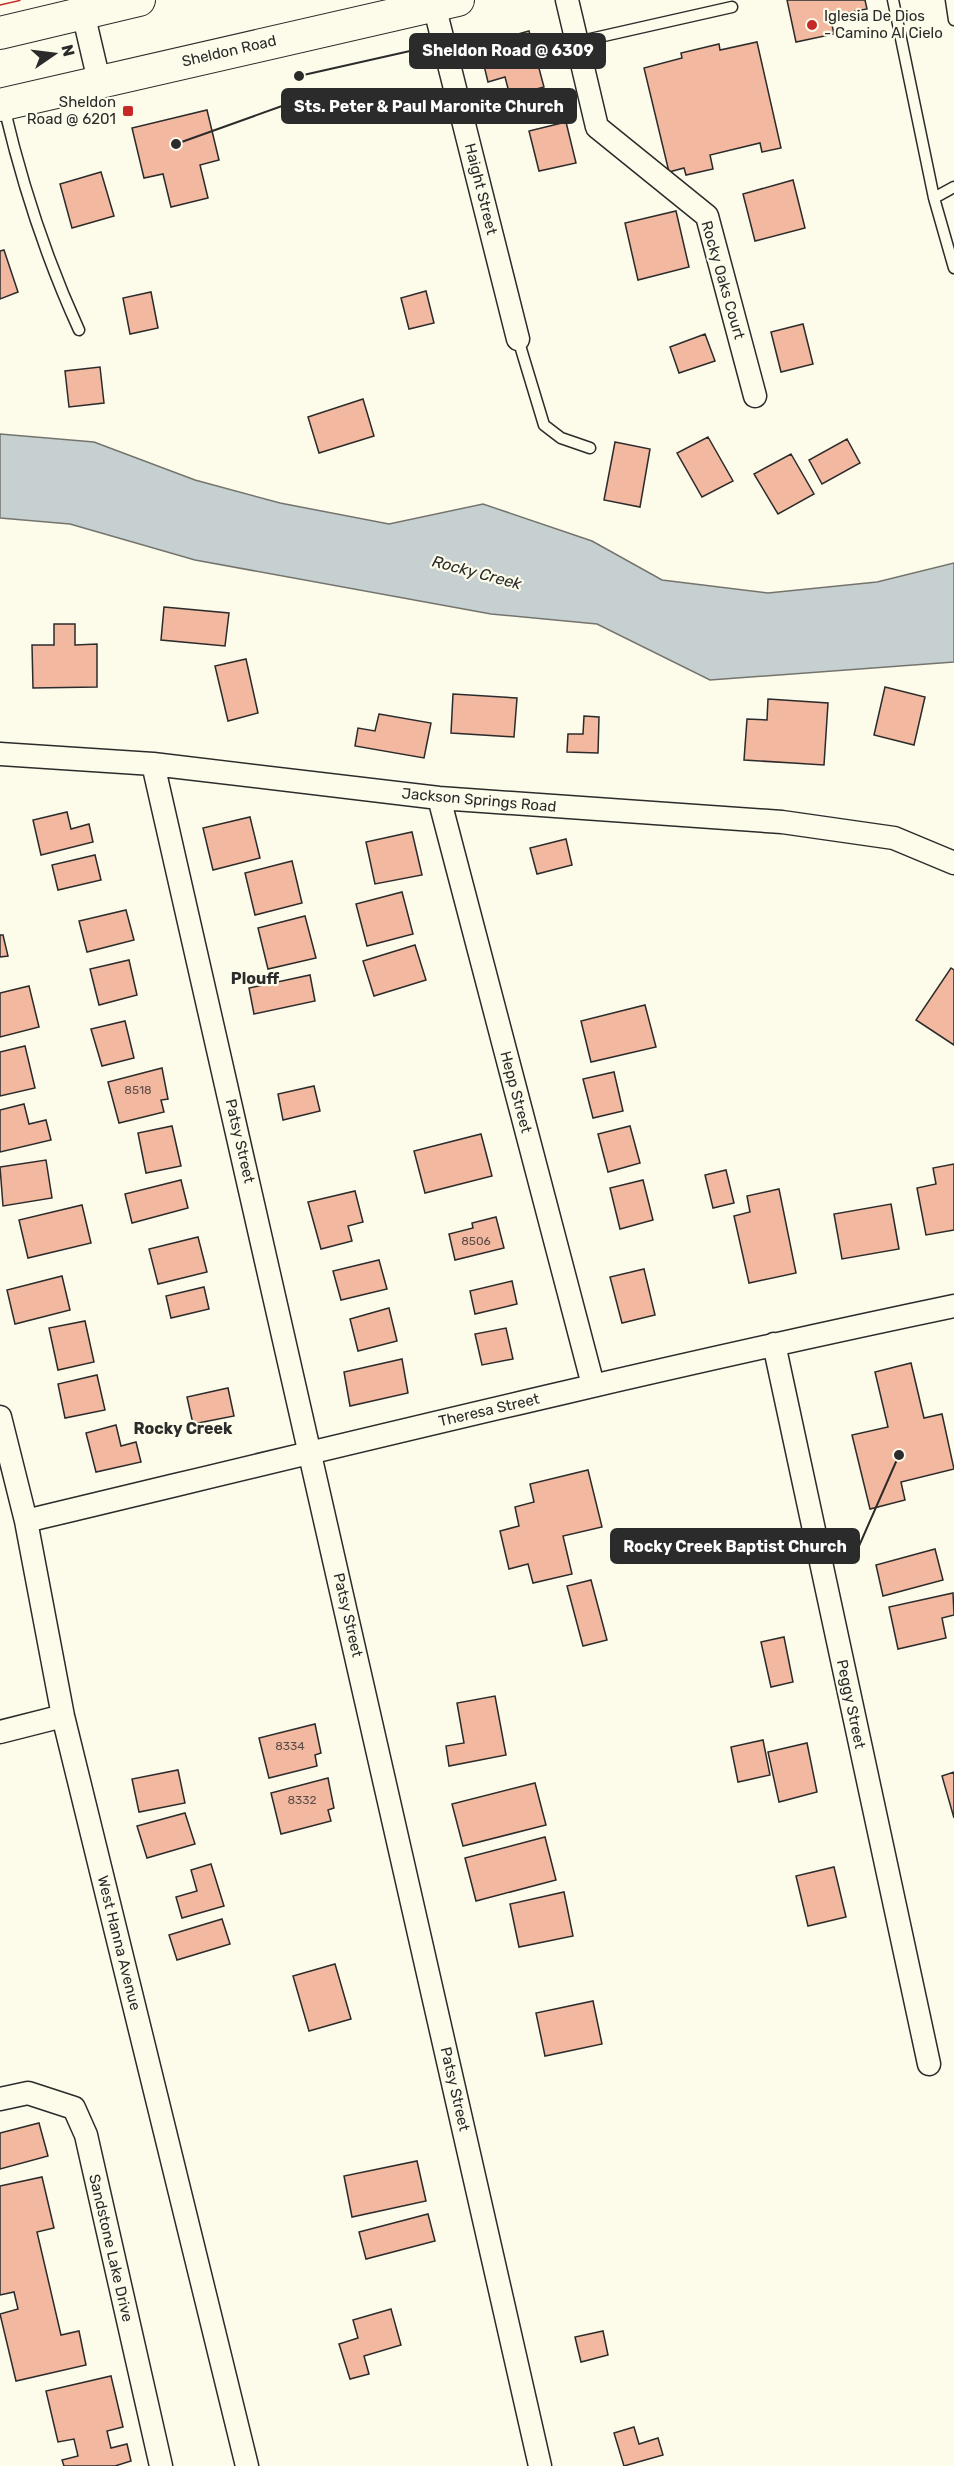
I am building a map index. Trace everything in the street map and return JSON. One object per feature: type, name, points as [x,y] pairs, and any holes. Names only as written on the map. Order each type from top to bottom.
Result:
[{"type":"main road","points":[[0,33],[81,7],[139,0]]},
{"type":"main road","name":"Sheldon Road","points":[[2,104],[446,3]]},
{"type":"street","name":"Rocky Oaks Court","points":[[567,0],[597,127],[707,216],[755,396]]},
{"type":"street","name":"Haight Street","points":[[446,3],[518,339]]},
{"type":"street","points":[[81,7],[99,81]]},
{"type":"street","name":"Jackson Springs Road","points":[[0,754],[153,764],[439,798],[782,822],[894,838],[954,862]]},
{"type":"street","name":"Patsy Street","points":[[153,764],[540,2466]]},
{"type":"street","name":"Hepp Street","points":[[439,798],[593,1385]]},
{"type":"street","name":"Theresa Street","points":[[26,1521],[593,1385],[954,1306]]},
{"type":"street","name":"Peggy Street","points":[[774,1344],[929,2064]]},
{"type":"street","name":"West Hanna Avenue","points":[[0,1417],[26,1521],[63,1716],[247,2466]]},
{"type":"street","points":[[0,1732],[63,1716]]},
{"type":"street","name":"Sandstone Lake Drive","points":[[0,2099],[28,2093],[74,2108],[86,2135],[160,2466]]},
{"type":"lane","points":[[893,0],[934,198],[954,268]]},
{"type":"lane","points":[[951,0],[954,20]]},
{"type":"lane","points":[[577,42],[732,7]]},
{"type":"lane","points":[[2,104],[20,173],[60,288],[79,330]]},
{"type":"lane","points":[[934,198],[954,187]]},
{"type":"lane","points":[[518,339],[543,425],[561,438],[590,448]]},
{"type":"water","points":[[0,434],[94,442],[195,480],[280,503],[389,524],[483,504],[592,541],[662,580],[768,593],[877,582],[954,563],[954,662],[710,680],[597,624],[491,614],[195,560],[70,524],[0,518]]},
{"type":"building","name":"Iglesia De Dios - Camino Al Cielo","points":[[787,0],[865,0],[867,9],[830,16],[834,34],[796,42]]},
{"type":"building","points":[[529,31],[544,87],[510,96],[505,77],[488,82],[479,45]]},
{"type":"building","points":[[757,42],[781,148],[762,152],[760,143],[710,155],[713,169],[686,175],[684,168],[669,172],[644,68],[682,58],[681,53],[719,44],[720,50]]},
{"type":"building","points":[[207,110],[219,160],[200,165],[208,198],[171,207],[163,174],[144,178],[132,128]]},
{"type":"building","points":[[566,122],[576,163],[539,171],[529,131]]},
{"type":"building","points":[[101,172],[114,216],[72,228],[60,184]]},
{"type":"building","points":[[793,180],[805,228],[755,241],[743,194]]},
{"type":"building","points":[[676,211],[689,267],[638,280],[625,223]]},
{"type":"building","points":[[4,250],[18,292],[0,299],[0,251]]},
{"type":"building","points":[[426,291],[434,323],[409,329],[401,298]]},
{"type":"building","points":[[151,292],[158,328],[130,334],[123,298]]},
{"type":"building","points":[[803,324],[813,364],[781,372],[771,332]]},
{"type":"building","points":[[705,334],[715,361],[679,373],[670,347]]},
{"type":"building","points":[[100,367],[104,403],[69,407],[65,371]]},
{"type":"building","points":[[363,399],[374,436],[319,453],[308,417]]},
{"type":"building","points":[[708,437],[733,481],[702,497],[677,453]]},
{"type":"building","points":[[847,439],[860,463],[822,484],[809,460]]},
{"type":"building","points":[[615,442],[650,449],[640,507],[604,500]]},
{"type":"building","points":[[791,454],[814,494],[778,514],[754,474]]},
{"type":"building","points":[[164,607],[229,613],[225,646],[161,640]]},
{"type":"building","points":[[54,624],[75,624],[75,645],[97,644],[97,687],[33,688],[32,645],[54,645]]},
{"type":"building","points":[[246,659],[258,713],[228,721],[215,666]]},
{"type":"building","points":[[885,687],[925,697],[914,745],[874,735]]},
{"type":"building","points":[[453,694],[517,698],[514,737],[451,733]]},
{"type":"building","points":[[768,699],[828,703],[824,765],[744,760],[747,719],[767,720]]},
{"type":"building","points":[[379,714],[431,723],[424,758],[355,746],[358,728],[375,731]]},
{"type":"building","points":[[584,716],[599,717],[598,753],[567,752],[568,734],[583,734]]},
{"type":"building","points":[[67,812],[71,829],[89,824],[93,842],[41,855],[33,820]]},
{"type":"building","points":[[250,817],[260,858],[213,870],[203,828]]},
{"type":"building","points":[[412,832],[422,875],[375,884],[366,842]]},
{"type":"building","points":[[566,839],[572,865],[537,874],[530,848]]},
{"type":"building","points":[[95,855],[101,880],[58,890],[52,865]]},
{"type":"building","points":[[292,861],[302,903],[255,915],[245,873]]},
{"type":"building","points":[[402,892],[413,934],[367,946],[356,904]]},
{"type":"building","points":[[126,910],[134,940],[87,952],[79,921]]},
{"type":"building","points":[[305,916],[316,958],[268,969],[258,928]]},
{"type":"building","points":[[0,935],[3,935],[8,956],[0,957]]},
{"type":"building","points":[[415,945],[426,980],[374,996],[363,961]]},
{"type":"building","points":[[129,960],[137,995],[99,1005],[90,969]]},
{"type":"building","points":[[951,968],[954,970],[954,1045],[916,1020]]},
{"type":"building","points":[[310,975],[315,1001],[254,1014],[249,988]]},
{"type":"building","points":[[29,986],[39,1027],[0,1037],[0,993]]},
{"type":"building","points":[[645,1005],[656,1047],[591,1062],[581,1021]]},
{"type":"building","points":[[125,1021],[134,1058],[102,1066],[91,1029]]},
{"type":"building","points":[[25,1046],[35,1088],[0,1096],[0,1052]]},
{"type":"building","points":[[162,1068],[168,1099],[161,1100],[164,1112],[119,1123],[108,1082]]},
{"type":"building","points":[[614,1072],[623,1111],[593,1118],[583,1079]]},
{"type":"building","points":[[314,1086],[320,1111],[283,1120],[278,1094]]},
{"type":"building","points":[[24,1104],[29,1124],[46,1120],[51,1140],[0,1152],[0,1110]]},
{"type":"building","points":[[172,1126],[181,1166],[146,1173],[138,1133]]},
{"type":"building","points":[[630,1126],[640,1163],[608,1172],[598,1134]]},
{"type":"building","points":[[481,1134],[492,1176],[425,1193],[414,1151]]},
{"type":"building","points":[[46,1160],[52,1198],[3,1206],[0,1167]]},
{"type":"building","points":[[954,1164],[954,1230],[926,1235],[917,1188],[936,1184],[933,1168]]},
{"type":"building","points":[[726,1170],[734,1203],[713,1208],[705,1175]]},
{"type":"building","points":[[181,1180],[188,1208],[132,1223],[125,1194]]},
{"type":"building","points":[[643,1180],[653,1220],[620,1229],[610,1188]]},
{"type":"building","points":[[779,1189],[796,1273],[749,1283],[734,1216],[750,1212],[747,1196]]},
{"type":"building","points":[[355,1191],[363,1222],[348,1226],[352,1241],[321,1249],[308,1202]]},
{"type":"building","points":[[891,1204],[899,1249],[842,1259],[834,1214]]},
{"type":"building","points":[[82,1205],[91,1243],[28,1258],[19,1220]]},
{"type":"building","points":[[496,1217],[504,1248],[455,1260],[449,1234],[473,1228],[472,1223]]},
{"type":"building","points":[[198,1237],[207,1272],[158,1284],[149,1249]]},
{"type":"building","points":[[379,1260],[387,1289],[341,1300],[333,1271]]},
{"type":"building","points":[[644,1269],[655,1315],[622,1323],[610,1277]]},
{"type":"building","points":[[62,1276],[70,1310],[15,1324],[7,1290]]},
{"type":"building","points":[[512,1281],[517,1304],[475,1314],[470,1291]]},
{"type":"building","points":[[204,1287],[209,1309],[171,1318],[166,1296]]},
{"type":"building","points":[[389,1308],[397,1341],[358,1351],[350,1319]]},
{"type":"building","points":[[85,1321],[94,1362],[58,1370],[49,1328]]},
{"type":"building","points":[[506,1328],[513,1359],[482,1365],[475,1334]]},
{"type":"building","points":[[402,1359],[408,1393],[350,1406],[344,1372]]},
{"type":"building","points":[[911,1363],[924,1418],[942,1414],[954,1469],[901,1482],[905,1500],[870,1509],[852,1435],[888,1427],[875,1372]]},
{"type":"building","points":[[97,1375],[105,1410],[65,1418],[58,1384]]},
{"type":"building","points":[[228,1388],[234,1416],[193,1424],[187,1397]]},
{"type":"building","points":[[116,1425],[121,1446],[136,1442],[141,1462],[96,1472],[86,1433]]},
{"type":"building","points":[[588,1470],[602,1527],[563,1536],[572,1574],[533,1583],[528,1564],[509,1569],[500,1531],[519,1526],[515,1507],[534,1502],[530,1484]]},
{"type":"building","points":[[935,1549],[943,1580],[883,1596],[876,1565]]},
{"type":"building","points":[[591,1580],[607,1640],[583,1646],[567,1586]]},
{"type":"building","points":[[953,1593],[954,1615],[942,1618],[946,1638],[898,1649],[889,1607]]},
{"type":"building","points":[[784,1637],[793,1682],[771,1687],[761,1642]]},
{"type":"building","points":[[495,1696],[506,1755],[449,1766],[446,1746],[464,1743],[457,1703]]},
{"type":"building","points":[[315,1724],[321,1753],[315,1755],[317,1766],[269,1778],[259,1738]]},
{"type":"building","points":[[763,1740],[770,1775],[738,1782],[731,1747]]},
{"type":"building","points":[[807,1743],[817,1792],[779,1802],[768,1752]]},
{"type":"building","points":[[178,1770],[185,1803],[139,1812],[132,1779]]},
{"type":"building","points":[[954,1772],[954,1818],[942,1776]]},
{"type":"building","points":[[328,1778],[334,1808],[328,1810],[331,1821],[281,1834],[271,1793]]},
{"type":"building","points":[[535,1783],[546,1825],[463,1846],[452,1804]]},
{"type":"building","points":[[185,1813],[195,1844],[147,1858],[137,1826]]},
{"type":"building","points":[[545,1837],[556,1880],[476,1901],[465,1858]]},
{"type":"building","points":[[211,1864],[224,1906],[182,1918],[176,1897],[197,1891],[191,1870]]},
{"type":"building","points":[[834,1867],[846,1917],[808,1926],[796,1876]]},
{"type":"building","points":[[564,1892],[573,1936],[519,1947],[510,1904]]},
{"type":"building","points":[[222,1919],[230,1944],[177,1960],[169,1935]]},
{"type":"building","points":[[335,1964],[351,2019],[309,2031],[293,1976]]},
{"type":"building","points":[[593,2001],[602,2044],[545,2056],[536,2013]]},
{"type":"building","points":[[39,2123],[48,2156],[0,2169],[0,2133]]},
{"type":"building","points":[[417,2161],[426,2201],[352,2217],[344,2176]]},
{"type":"building","points":[[42,2177],[54,2228],[37,2232],[61,2335],[79,2331],[86,2365],[16,2381],[0,2314],[18,2309],[14,2292],[0,2295],[0,2186]]},
{"type":"building","points":[[428,2214],[435,2241],[366,2259],[359,2232]]},
{"type":"building","points":[[391,2309],[401,2345],[364,2356],[369,2374],[350,2379],[339,2344],[358,2338],[353,2320]]},
{"type":"building","points":[[603,2331],[608,2355],[581,2362],[575,2337]]},
{"type":"building","points":[[111,2376],[123,2427],[107,2431],[111,2448],[127,2444],[131,2461],[115,2466],[64,2466],[62,2460],[78,2456],[74,2439],[58,2442],[46,2391]]},
{"type":"building","points":[[634,2427],[639,2444],[658,2438],[663,2455],[624,2466],[614,2433]]},
{"type":"power","points":[[0,5],[22,0]]},
{"type":"place","name":"Iglesia De Dios - Camino Al Cielo","points":[[812,25]]},
{"type":"place","name":"Sheldon Road @ 6309","points":[[299,76]]},
{"type":"place","name":"Sheldon Road @ 6201","points":[[128,111]]},
{"type":"place","name":"Sts. Peter & Paul Maronite Church","points":[[176,144]]},
{"type":"place","name":"Rocky Creek Baptist Church","points":[[899,1455]]},
{"type":"district","name":"Plouff","points":[[255,978]]},
{"type":"district","name":"Rocky Creek","points":[[183,1428]]}]
